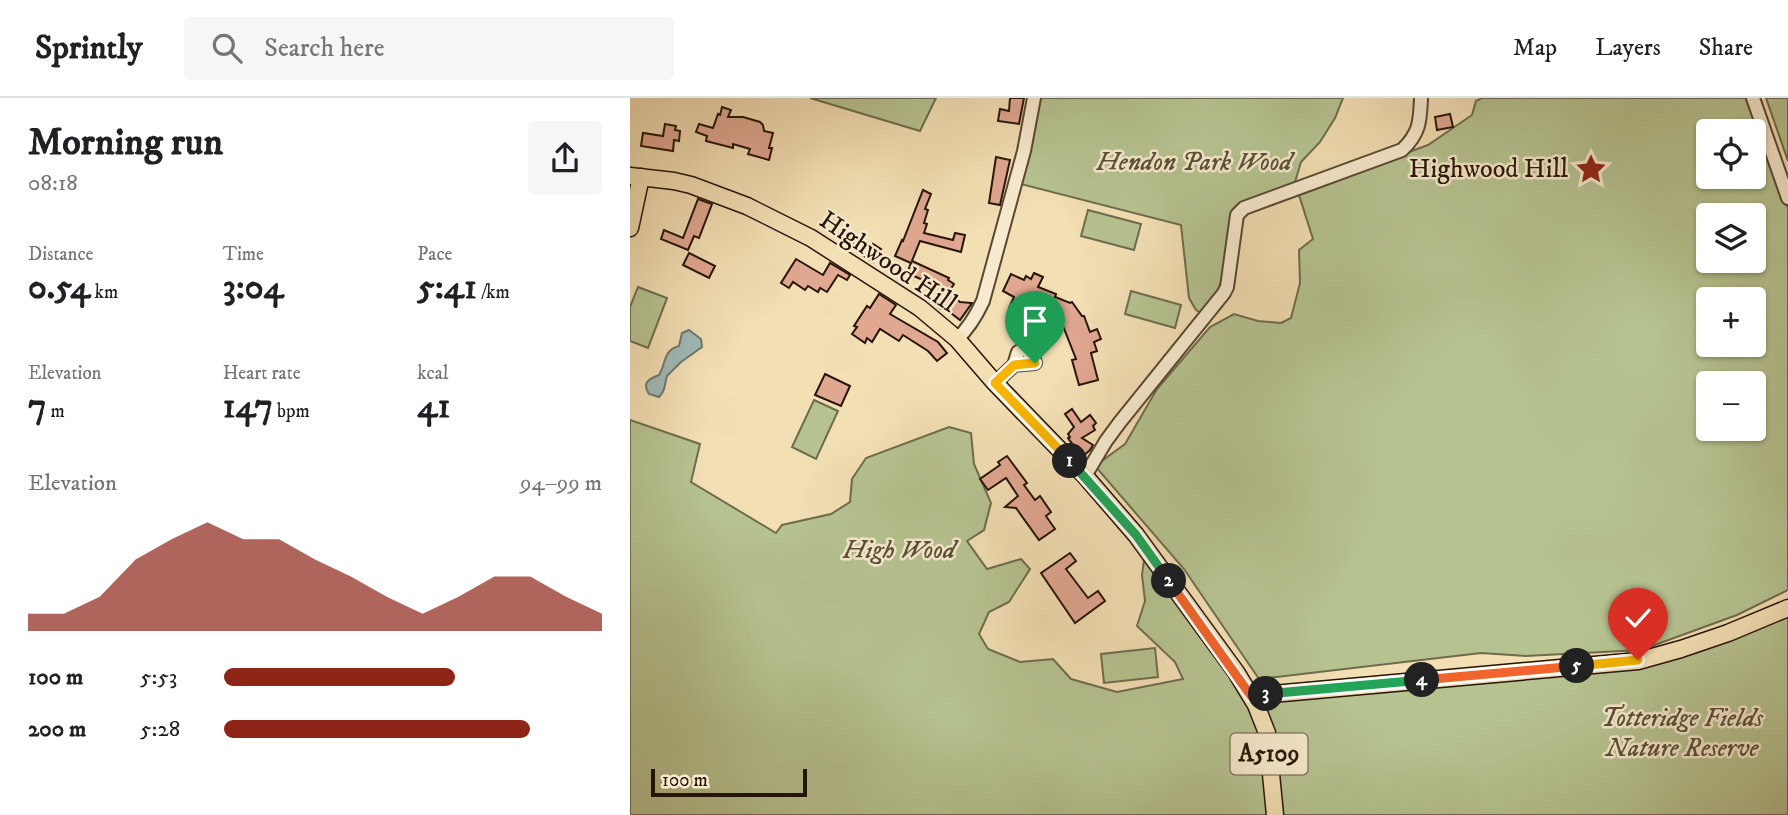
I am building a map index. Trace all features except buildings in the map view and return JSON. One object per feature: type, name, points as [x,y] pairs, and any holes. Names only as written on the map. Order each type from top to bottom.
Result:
[{"type":"main road","name":"Highwood Hill","points":[[630,228],[636,176],[691,185],[747,206],[811,238],[920,308],[957,339],[995,383],[1085,476],[1136,535],[1251,696]]},
{"type":"main road","points":[[1251,696],[1638,660],[1716,637],[1788,608]]},
{"type":"main road","name":"A5109","points":[[1251,696],[1267,733],[1275,815]]},
{"type":"street","points":[[957,339],[976,317],[983,301],[1024,151],[1034,98]]},
{"type":"street","points":[[1085,476],[1105,441],[1224,293],[1237,215],[1240,211],[1402,149],[1417,131],[1421,98]]},
{"type":"street","points":[[1753,98],[1788,198]]},
{"type":"street","points":[[995,383],[1014,365]]},
{"type":"green space","points":[[810,98],[936,98],[920,131]]},
{"type":"green space","name":"Hendon Park Wood","points":[[1034,98],[1343,98],[1335,118],[1320,142],[1301,162],[1293,189],[1233,214],[1222,280],[1205,315],[1196,310],[1189,298],[1181,225],[1013,182]]},
{"type":"green space","points":[[1482,98],[1751,98],[1758,119],[1696,119],[1696,189],[1766,189],[1766,143],[1788,209],[1788,590],[1737,615],[1641,650],[1526,656],[1481,653],[1259,679],[1184,569],[1095,466],[1125,444],[1157,389],[1210,327],[1234,314],[1258,321],[1281,323],[1291,318],[1300,283],[1299,250],[1313,239],[1298,192],[1428,145],[1472,115],[1476,101]]},
{"type":"green space","points":[[1766,98],[1788,98],[1788,161]]},
{"type":"green space","points":[[1088,210],[1141,224],[1134,250],[1081,236]]},
{"type":"green space","points":[[638,287],[667,298],[648,348],[630,341],[630,307]]},
{"type":"green space","points":[[1131,291],[1181,305],[1175,328],[1125,314]]},
{"type":"green space","points":[[814,400],[838,411],[816,459],[792,447]]},
{"type":"green space","points":[[630,420],[700,444],[691,482],[776,533],[782,525],[831,514],[850,502],[852,479],[866,458],[949,427],[971,433],[974,464],[991,503],[984,530],[967,541],[987,569],[1021,559],[1030,569],[1009,602],[989,612],[979,634],[988,649],[1020,662],[1053,659],[1071,679],[1117,692],[1183,679],[1175,662],[1137,626],[1145,601],[1142,575],[1144,560],[1176,588],[1244,691],[1638,661],[1788,608],[1788,815],[630,815]]},
{"type":"green space","points":[[1155,648],[1158,677],[1104,683],[1101,654]]},
{"type":"water","points":[[689,330],[701,339],[702,347],[667,376],[664,390],[659,397],[649,394],[647,382],[659,375],[667,354],[679,346],[682,333]]},
{"type":"place","name":"Highwood Hill","points":[[1591,169]]},
{"type":"route","points":[[1035,363],[1014,365],[995,383],[1085,476],[1136,535],[1251,696],[1638,660]]},
{"type":"park label","name":"High Wood","points":[[899,550]]},
{"type":"park label","name":"Totteridge Fields Nature Reserve","points":[[1682,733]]}]
